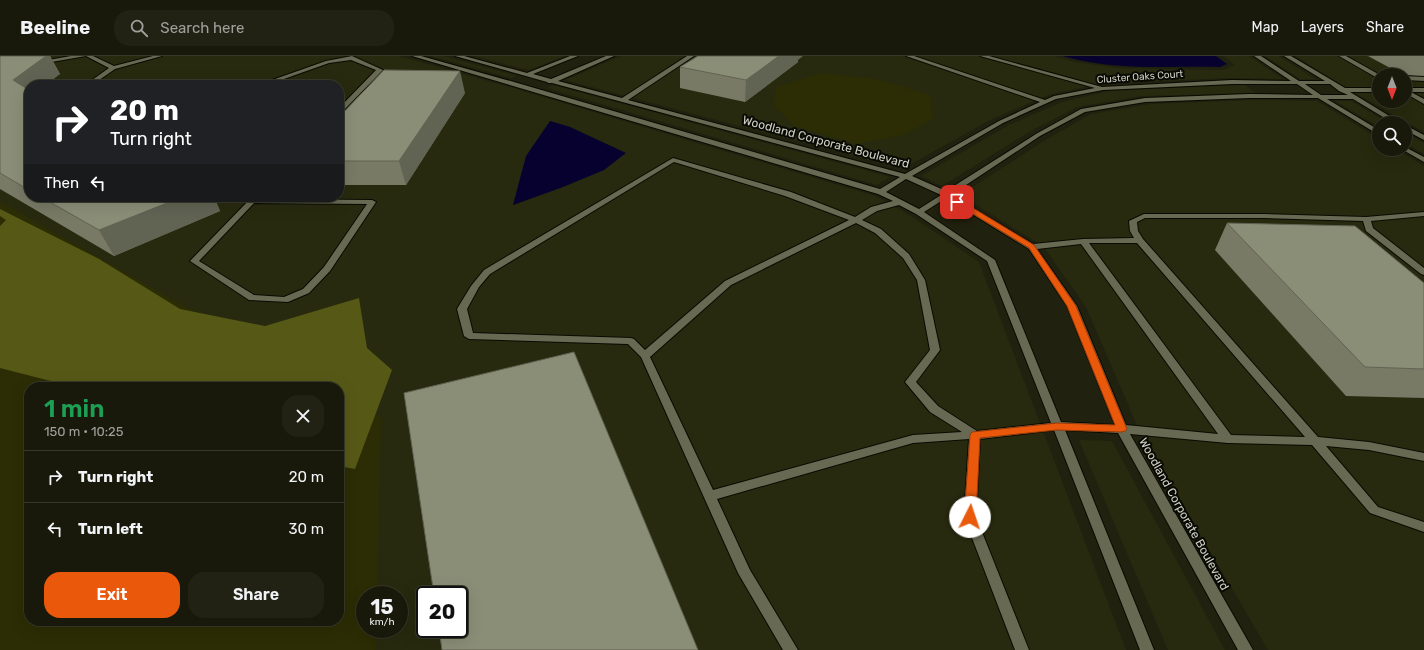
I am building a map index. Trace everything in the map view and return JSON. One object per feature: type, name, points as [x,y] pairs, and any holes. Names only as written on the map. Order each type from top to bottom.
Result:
[{"type":"street","points":[[30,64],[83,56]]},
{"type":"street","points":[[89,56],[113,68]]},
{"type":"street","points":[[95,80],[113,68],[159,56]]},
{"type":"street","points":[[344,107],[380,70],[345,56]]},
{"type":"street","points":[[276,80],[328,62],[359,56]]},
{"type":"street","points":[[415,56],[512,83],[881,192],[919,212],[991,260],[1147,650]]},
{"type":"street","name":"Woodland Corporate Boulevard","points":[[458,56],[906,176],[945,194],[1032,247],[1072,306],[1122,429],[1246,650]]},
{"type":"street","points":[[512,83],[575,56]]},
{"type":"street","points":[[534,90],[611,56]]},
{"type":"street","points":[[623,100],[691,56]]},
{"type":"street","points":[[909,56],[1045,102]]},
{"type":"street","points":[[983,56],[1103,88]]},
{"type":"street","points":[[1257,56],[1372,129]]},
{"type":"street","points":[[1287,56],[1329,83],[1386,116]]},
{"type":"street","points":[[1342,56],[1372,73]]},
{"type":"street","points":[[1412,78],[1424,78]]},
{"type":"street","name":"Cluster Oaks Court","points":[[881,192],[906,176],[1001,122],[1054,98],[1103,88],[1232,82],[1329,83]]},
{"type":"street","points":[[1341,90],[1372,90]]},
{"type":"street","points":[[1412,91],[1424,90]]},
{"type":"street","points":[[1412,95],[1424,102]]},
{"type":"street","name":"Cluster Oaks Court","points":[[919,212],[1038,135],[1083,110],[1145,100],[1249,96],[1353,97]]},
{"type":"street","points":[[1412,131],[1424,138]]},
{"type":"street","points":[[1412,153],[1424,160]]},
{"type":"street","points":[[791,650],[746,573],[645,356],[631,341],[469,336],[462,309],[475,286],[488,272],[673,160],[788,194],[856,220],[878,231],[906,256],[921,280],[935,350],[910,382],[934,409],[976,435]]},
{"type":"street","points":[[252,202],[194,261],[252,298],[285,300],[306,291],[327,269],[372,202],[344,201]]},
{"type":"street","points":[[645,356],[728,284],[856,220],[874,209],[900,202]]},
{"type":"street","points":[[1424,214],[1366,219],[1264,216],[1144,216],[1133,221],[1134,232],[1139,240],[1374,510],[1424,527]]},
{"type":"street","points":[[1366,219],[1369,229],[1424,272]]},
{"type":"street","points":[[1032,247],[1083,241],[1139,240]]},
{"type":"street","points":[[1083,241],[1228,439]]},
{"type":"street","points":[[710,496],[913,439],[976,435],[1057,426],[1122,429],[1228,439],[1315,442],[1369,446],[1424,457]]},
{"type":"street","points":[[976,435],[970,517],[1022,650]]},
{"type":"shaded area","points":[[33,56],[399,56],[506,86],[875,196],[911,216],[979,262],[1126,650],[344,650],[367,348],[359,299],[265,326],[180,309],[0,209],[0,67]],"holes":[[[550,121],[570,127],[625,153],[604,170],[513,205]]]},
{"type":"shaded area","points":[[431,56],[443,56],[517,76],[511,78]]},
{"type":"shaded area","points":[[474,56],[565,56],[529,70]]},
{"type":"shaded area","points":[[621,56],[1054,56],[1075,62],[1119,68],[1223,70],[1235,65],[1223,56],[1249,56],[1283,79],[1226,78],[1098,84],[1048,95],[992,119],[902,169],[565,80]]},
{"type":"shaded area","points":[[1063,56],[1216,56],[1227,64],[1220,67],[1140,67],[1101,64]]},
{"type":"shaded area","points":[[1265,56],[1279,56],[1315,79],[1300,79]]},
{"type":"shaded area","points":[[1295,56],[1424,56],[1424,132],[1412,125],[1412,116],[1396,116],[1381,108],[1412,108],[1412,68],[1372,68],[1372,103]]},
{"type":"shaded area","points":[[821,73],[881,80],[930,95],[933,119],[903,135],[856,144],[795,126],[774,106],[776,87]]},
{"type":"shaded area","points":[[553,85],[890,177],[877,185],[547,88]]},
{"type":"shaded area","points":[[1245,85],[1256,93],[1140,96],[1077,107],[1029,132],[942,186],[921,176],[1009,125],[1062,102],[1109,91]]},
{"type":"shaded area","points":[[1255,100],[1317,101],[1372,135],[1372,156],[1408,156],[1424,166],[1424,650],[1268,650],[1139,430],[1086,307],[1043,246],[960,195],[1047,139],[1091,114],[1151,104]]},
{"type":"shaded area","points":[[1335,101],[1351,101],[1377,116],[1372,116],[1372,123]]},
{"type":"shaded area","points":[[550,121],[570,127],[626,153],[604,170],[513,205],[526,156]]},
{"type":"shaded area","points":[[1412,136],[1424,143],[1424,154],[1412,147]]},
{"type":"shaded area","points":[[0,202],[319,382],[24,382],[24,626],[344,626],[344,396],[381,417],[377,586],[356,586],[356,638],[376,638],[375,650],[0,650]]},
{"type":"shaded area","points":[[0,209],[99,259],[180,309],[265,326],[359,298],[367,348],[392,370],[355,469],[344,467],[344,382],[55,382],[0,368],[0,226],[6,220],[0,216]]},
{"type":"shaded area","points":[[1079,440],[1112,441],[1225,650],[1168,650]]},
{"type":"building","points":[[0,56],[46,56],[13,80],[24,87],[24,187],[0,173]]},
{"type":"building","points":[[698,56],[779,56],[746,80],[680,67]]},
{"type":"building","points":[[384,70],[460,71],[399,161],[344,161],[344,112]]},
{"type":"building","points":[[50,202],[169,202],[99,230]]},
{"type":"building","points":[[1227,223],[1355,226],[1424,283],[1424,369],[1365,367]]},
{"type":"building","points":[[574,352],[698,650],[442,650],[440,638],[468,638],[468,586],[433,586],[404,393]]},
{"type":"route","points":[[957,202],[1032,247],[1072,306],[1122,429],[1057,426],[976,435],[970,517]]}]
